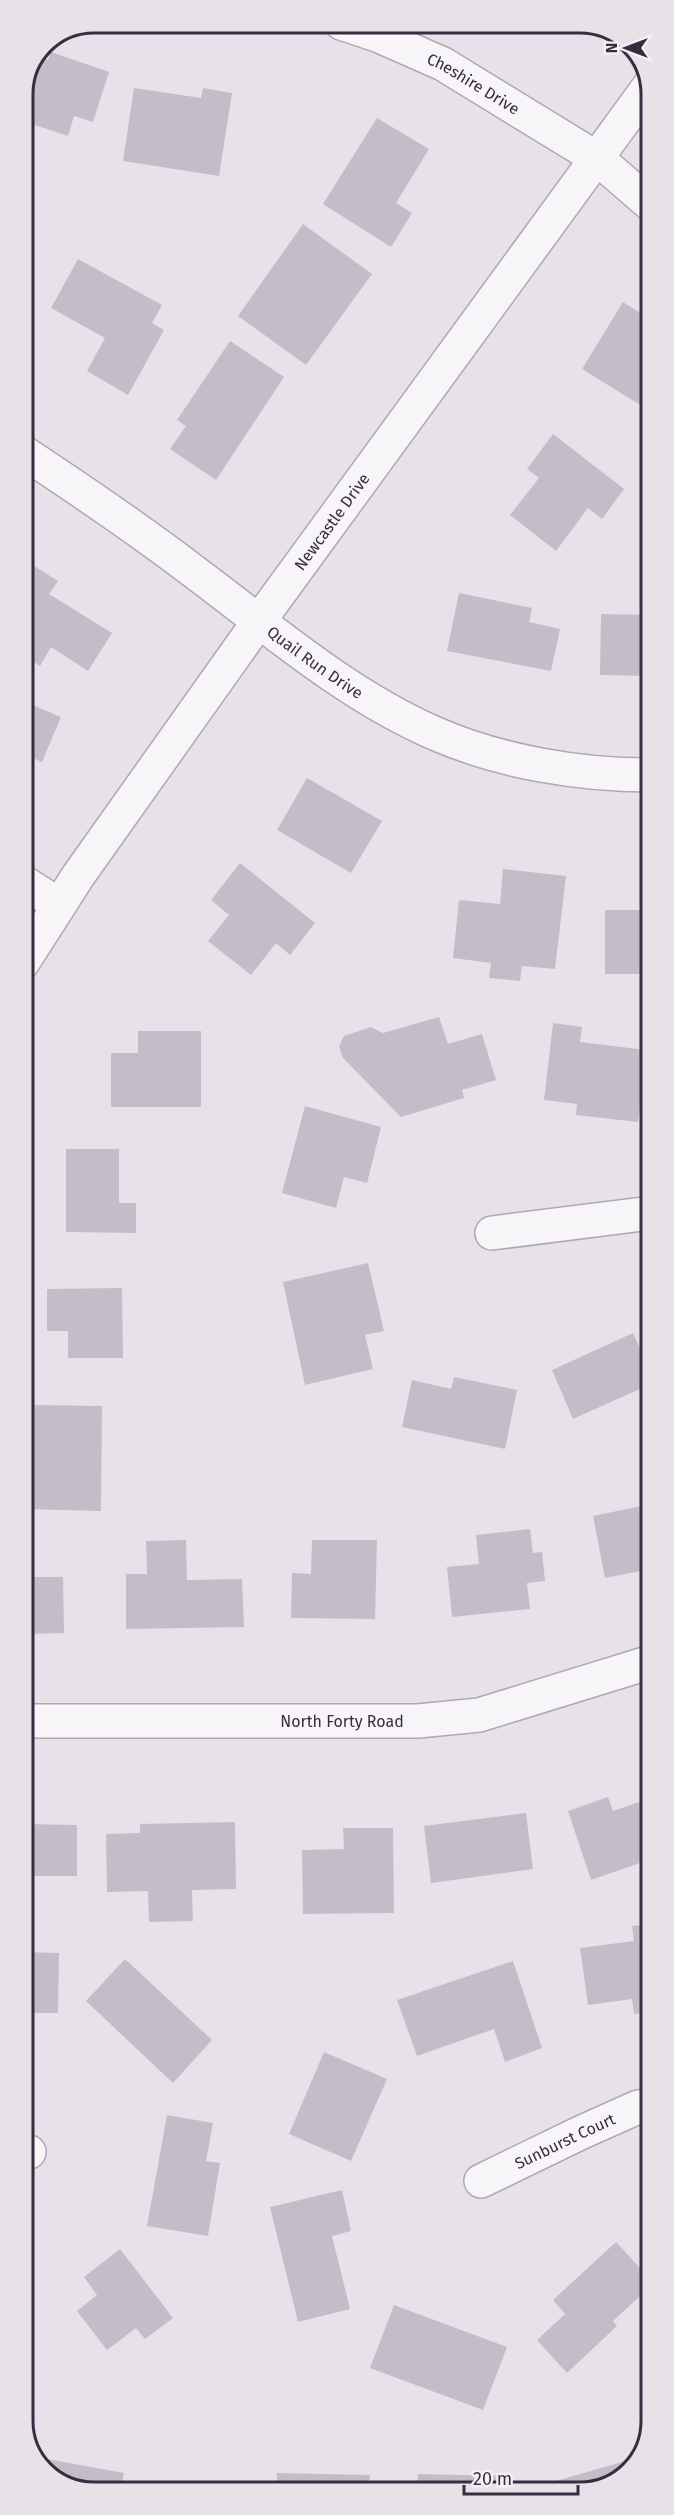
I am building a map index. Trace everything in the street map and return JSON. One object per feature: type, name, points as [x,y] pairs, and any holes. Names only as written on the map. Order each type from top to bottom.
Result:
[{"type":"street","name":"Cheshire Drive","points":[[374,33],[443,64],[598,159],[641,196]]},
{"type":"street","name":"Newcastle Drive","points":[[33,946],[59,905],[259,621],[641,99]]},
{"type":"street","name":"Quail Run Drive","points":[[33,459],[196,572],[259,621],[375,703],[435,734],[498,755],[567,769],[641,774]]},
{"type":"street","points":[[33,888],[59,905]]},
{"type":"street","points":[[492,1233],[641,1214]]},
{"type":"street","name":"North Forty Road","points":[[33,1721],[418,1721],[469,1716],[537,1699],[592,1679],[641,1665]]},
{"type":"street","name":"Sunburst Court","points":[[481,2181],[641,2106]]},
{"type":"building","points":[[51,52],[109,72],[93,122],[74,116],[68,136],[33,124],[34,82],[43,60],[48,60]]},
{"type":"building","points":[[134,88],[201,98],[203,88],[232,93],[219,176],[123,161]]},
{"type":"building","points":[[377,118],[429,149],[396,203],[412,213],[391,247],[323,204]]},
{"type":"building","points":[[303,224],[372,274],[306,365],[238,316]]},
{"type":"building","points":[[78,259],[162,305],[152,323],[164,330],[128,395],[87,371],[105,338],[51,308]]},
{"type":"building","points":[[623,302],[641,313],[641,405],[582,369]]},
{"type":"building","points":[[230,341],[284,377],[216,480],[170,449],[186,426],[177,420]]},
{"type":"building","points":[[553,434],[624,489],[602,519],[588,508],[556,551],[510,515],[539,478],[527,469]]},
{"type":"building","points":[[33,565],[58,581],[49,594],[112,633],[88,671],[51,647],[40,666],[33,661]]},
{"type":"building","points":[[459,593],[532,608],[529,622],[560,629],[551,671],[447,651]]},
{"type":"building","points":[[601,614],[641,615],[641,676],[600,675]]},
{"type":"building","points":[[33,705],[61,717],[42,762],[33,758]]},
{"type":"building","points":[[307,778],[382,821],[351,873],[277,830]]},
{"type":"building","points":[[240,863],[315,923],[290,955],[276,943],[251,975],[208,941],[229,915],[211,900]]},
{"type":"building","points":[[503,869],[566,876],[555,969],[522,966],[520,981],[489,978],[491,963],[453,958],[459,900],[500,904]]},
{"type":"building","points":[[605,910],[641,910],[641,974],[605,974]]},
{"type":"building","points":[[439,1017],[448,1044],[482,1034],[496,1080],[462,1090],[464,1098],[401,1117],[343,1058],[339,1046],[344,1036],[371,1027],[383,1033]]},
{"type":"building","points":[[553,1023],[582,1027],[580,1042],[641,1049],[641,1095],[638,1122],[576,1115],[577,1104],[544,1100]]},
{"type":"building","points":[[138,1031],[201,1031],[201,1107],[111,1107],[111,1053],[138,1053]]},
{"type":"building","points":[[305,1106],[381,1127],[367,1183],[344,1177],[336,1208],[282,1193]]},
{"type":"building","points":[[66,1149],[119,1149],[119,1203],[136,1203],[136,1233],[66,1232]]},
{"type":"building","points":[[368,1263],[384,1331],[365,1335],[373,1369],[305,1385],[283,1282]]},
{"type":"building","points":[[122,1288],[123,1358],[68,1358],[68,1331],[47,1331],[47,1289]]},
{"type":"building","points":[[633,1333],[641,1350],[641,1388],[573,1419],[552,1370]]},
{"type":"building","points":[[454,1377],[517,1390],[505,1449],[402,1427],[412,1380],[451,1389]]},
{"type":"building","points":[[34,1405],[102,1406],[101,1511],[33,1509]]},
{"type":"building","points":[[641,1506],[641,1571],[605,1578],[593,1516]]},
{"type":"building","points":[[530,1529],[533,1553],[542,1552],[545,1581],[527,1583],[530,1609],[452,1617],[447,1567],[479,1564],[476,1535]]},
{"type":"building","points":[[186,1540],[187,1580],[242,1579],[244,1627],[126,1629],[126,1574],[147,1574],[146,1541]]},
{"type":"building","points":[[312,1540],[377,1540],[375,1619],[291,1618],[292,1573],[311,1574]]},
{"type":"building","points":[[33,1577],[63,1577],[64,1633],[33,1634]]},
{"type":"building","points":[[608,1797],[613,1811],[641,1801],[641,1862],[591,1880],[568,1811]]},
{"type":"building","points":[[526,1813],[533,1869],[431,1883],[424,1826]]},
{"type":"building","points":[[235,1822],[236,1889],[192,1890],[193,1921],[149,1922],[148,1891],[107,1892],[106,1834],[140,1833],[140,1824]]},
{"type":"building","points":[[33,1824],[77,1825],[77,1876],[33,1876]]},
{"type":"building","points":[[343,1828],[393,1828],[394,1913],[303,1914],[302,1850],[344,1849]]},
{"type":"building","points":[[641,1925],[641,2013],[634,2014],[632,1999],[588,2005],[580,1948],[634,1941],[632,1926]]},
{"type":"building","points":[[33,1952],[59,1953],[58,2013],[33,2013]]},
{"type":"building","points":[[125,1959],[212,2040],[173,2083],[86,2001]]},
{"type":"building","points":[[513,1961],[542,2048],[505,2062],[494,2029],[417,2056],[397,2000]]},
{"type":"building","points":[[324,2052],[387,2079],[351,2161],[289,2134]]},
{"type":"building","points":[[167,2115],[213,2123],[206,2161],[220,2163],[208,2236],[147,2226]]},
{"type":"building","points":[[342,2190],[351,2231],[332,2236],[350,2309],[298,2322],[270,2207]]},
{"type":"building","points":[[616,2242],[641,2269],[641,2295],[613,2321],[617,2326],[567,2373],[537,2340],[565,2314],[553,2300]]},
{"type":"building","points":[[120,2249],[173,2318],[145,2339],[136,2328],[107,2350],[77,2311],[97,2295],[84,2277]]},
{"type":"building","points":[[394,2305],[507,2347],[483,2410],[370,2368]]},
{"type":"building","points":[[46,2459],[124,2473],[122,2482],[82,2481],[63,2474]]},
{"type":"building","points":[[626,2461],[611,2474],[592,2481],[552,2482]]},
{"type":"building","points":[[277,2473],[370,2475],[370,2482],[277,2482]]},
{"type":"building","points":[[418,2474],[511,2476],[511,2482],[418,2482]]}]
